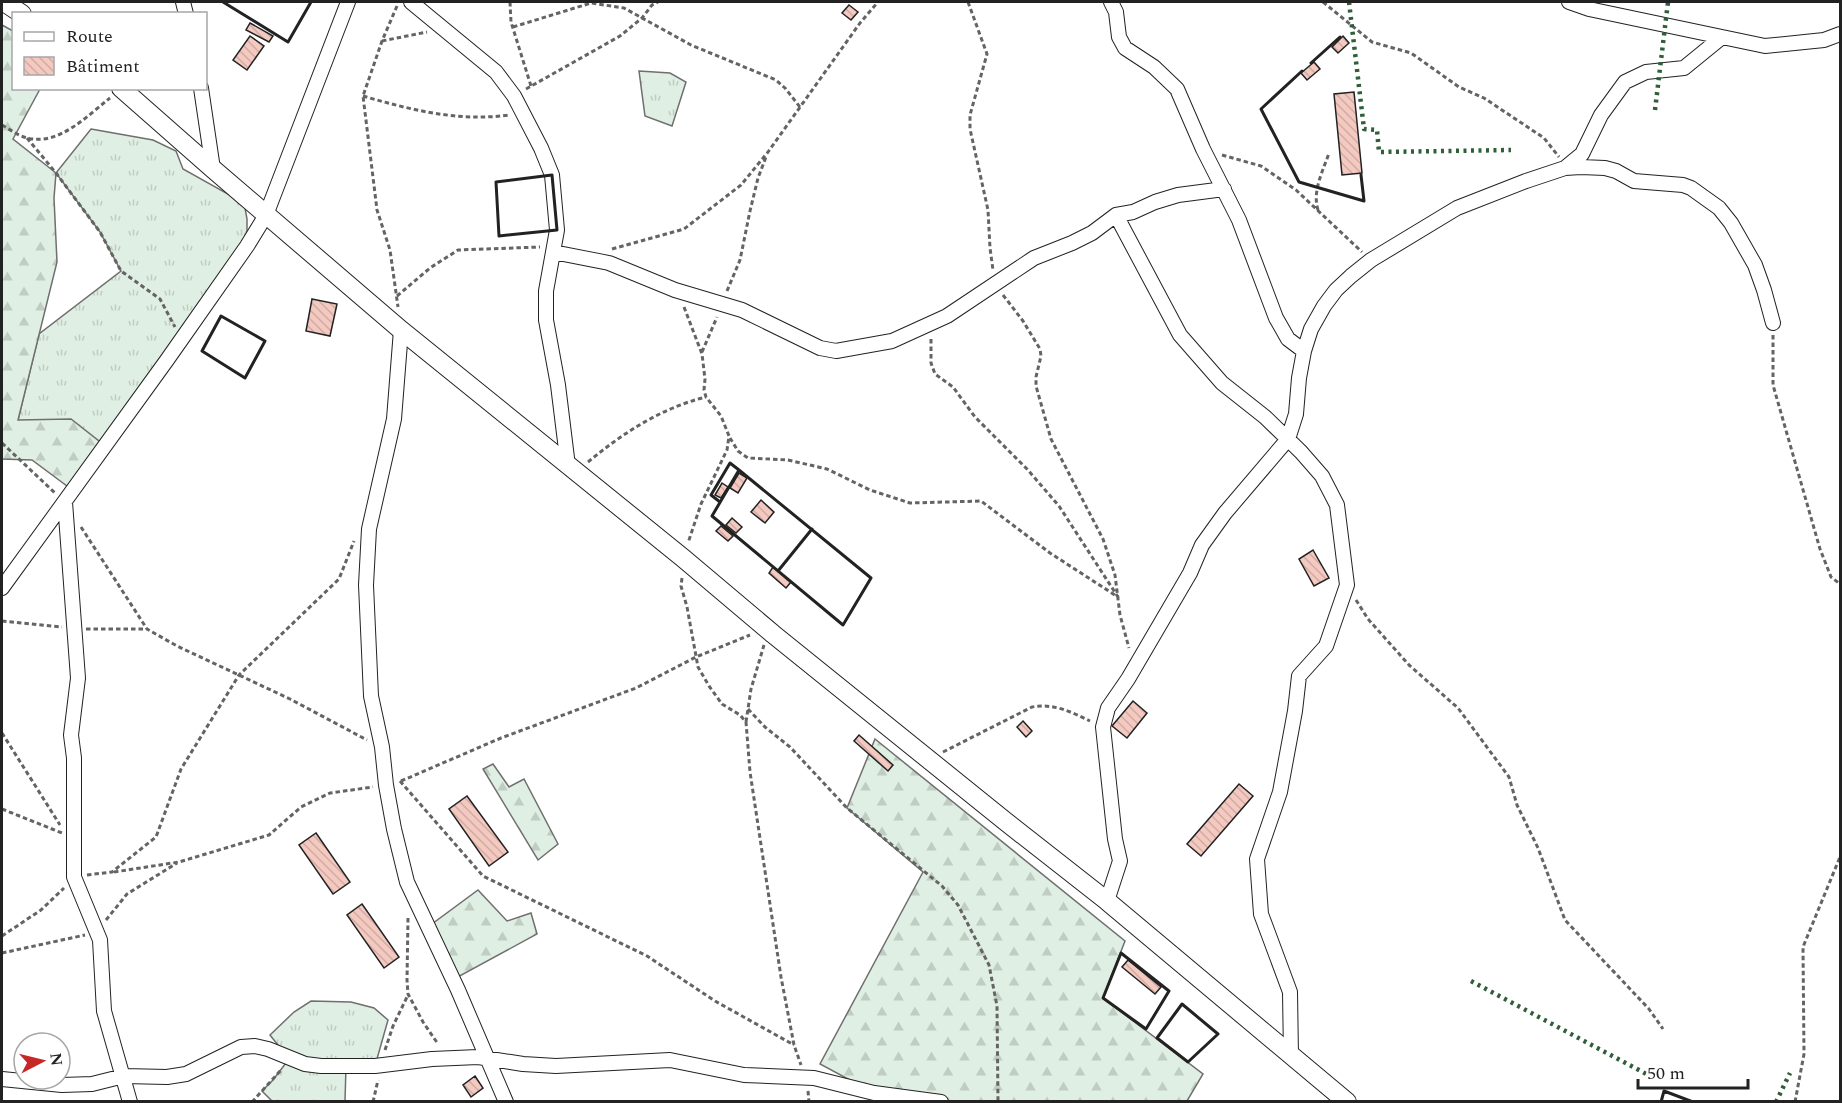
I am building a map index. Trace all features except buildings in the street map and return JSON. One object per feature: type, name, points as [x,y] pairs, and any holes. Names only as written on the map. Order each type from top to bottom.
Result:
[{"type":"street","points":[[4,2],[19,12]]},
{"type":"street","points":[[2,588],[182,339],[266,215],[348,2]]},
{"type":"street","points":[[411,2],[496,72],[514,96],[552,175],[557,230],[546,291],[546,320],[572,469]]},
{"type":"street","points":[[1111,2],[1116,12],[1119,38],[1127,51],[1159,71],[1177,89],[1203,149],[1239,220],[1276,318],[1288,339],[1304,351]]},
{"type":"street","points":[[1569,2],[1590,9],[1765,46],[1824,40],[1840,34]]},
{"type":"street","points":[[1562,170],[1582,154],[1601,115],[1625,82],[1646,72],[1684,68],[1722,37]]},
{"type":"street","points":[[122,90],[401,330],[928,760],[1107,901],[1347,1101]]},
{"type":"street","points":[[201,90],[213,170]]},
{"type":"street","points":[[1107,901],[1120,861],[1103,727],[1108,708],[1190,573],[1202,545],[1225,513],[1288,439],[1296,414],[1299,378],[1311,328],[1336,290],[1371,260],[1457,208],[1526,181],[1581,166],[1617,171],[1634,181],[1683,185],[1719,208],[1731,223],[1755,265],[1773,323]]},
{"type":"street","points":[[553,252],[609,263],[675,290],[742,310],[820,348],[836,351],[892,341],[946,316],[1034,258],[1092,233],[1116,215],[1133,212],[1178,195],[1224,189]]},
{"type":"street","points":[[1116,215],[1180,335],[1222,383],[1265,417],[1288,439],[1322,476],[1337,505],[1347,585],[1326,646],[1299,676],[1280,792],[1257,859],[1261,914],[1290,992],[1292,1056]]},
{"type":"street","points":[[401,330],[394,419],[369,529],[366,585],[371,696],[382,747],[386,785],[407,882],[458,990],[506,1101]]},
{"type":"street","points":[[65,502],[78,678],[71,735],[74,758],[74,877],[100,940],[104,1011],[130,1101]]},
{"type":"street","points":[[2,1079],[62,1085],[92,1084],[124,1076],[167,1077],[186,1074],[241,1047],[255,1046],[305,1064],[321,1066],[381,1065],[452,1058],[488,1058],[523,1064],[556,1066],[670,1060],[744,1075],[814,1078],[874,1093],[941,1101]]},
{"type":"path","points":[[399,2],[382,41],[363,96],[377,210],[390,250],[401,330]]},
{"type":"path","points":[[510,2],[513,27],[531,86]]},
{"type":"path","points":[[514,96],[620,36],[642,18],[652,4],[658,2]]},
{"type":"path","points":[[604,250],[684,229],[741,185],[768,152],[878,2]]},
{"type":"path","points":[[968,2],[987,54],[970,122],[988,210],[995,285],[1023,321],[1040,350],[1036,386],[1051,439],[1103,539],[1115,575],[1120,615],[1134,668]]},
{"type":"path","points":[[1323,2],[1372,42],[1411,53],[1459,87],[1484,98],[1544,138],[1559,155],[1562,170]]},
{"type":"path","points":[[513,27],[591,3],[624,8],[691,45],[776,80],[800,107]]},
{"type":"path","points":[[382,41],[445,29]]},
{"type":"path","points":[[27,138],[46,139],[63,133],[120,90]]},
{"type":"path","points":[[363,96],[447,116],[488,118],[523,113]]},
{"type":"path","points":[[2,125],[27,138],[100,232],[121,271],[160,299],[182,339]]},
{"type":"path","points":[[1203,149],[1261,166],[1296,190],[1371,260]]},
{"type":"path","points":[[702,354],[740,260],[758,178],[768,152]]},
{"type":"path","points":[[1319,212],[1316,203],[1317,187],[1329,153]]},
{"type":"path","points":[[397,296],[430,268],[458,250],[541,247],[553,252]]},
{"type":"path","points":[[675,290],[689,318],[702,354],[706,397],[721,416],[738,452],[748,458],[788,460],[827,469],[870,490],[910,503],[981,501],[1050,553],[1118,597]]},
{"type":"path","points":[[931,323],[931,363],[935,374],[954,387],[975,417],[1027,469],[1059,506],[1118,597]]},
{"type":"path","points":[[1773,323],[1773,385],[1820,549],[1831,577],[1840,584]]},
{"type":"path","points":[[572,469],[646,420],[684,402],[706,397]]},
{"type":"path","points":[[729,436],[727,450],[701,504],[682,558],[681,586],[698,667],[722,704],[740,715],[746,722]]},
{"type":"path","points":[[2,443],[65,502],[147,629],[177,646],[291,699],[382,747]]},
{"type":"path","points":[[112,872],[156,837],[181,769],[239,675],[339,579],[356,536]]},
{"type":"path","points":[[1347,585],[1368,619],[1409,665],[1458,708],[1509,777],[1517,805],[1538,848],[1565,921],[1649,1009],[1664,1029]]},
{"type":"path","points":[[401,781],[501,738],[636,688],[696,657],[765,628],[763,652],[751,689],[746,722],[750,772],[781,977],[794,1045],[806,1078],[809,1101]]},
{"type":"path","points":[[928,760],[1032,707],[1054,706],[1071,711],[1103,727]]},
{"type":"path","points":[[748,709],[765,727],[790,747],[847,808],[942,886],[958,905],[989,965],[997,1006],[998,1101]]},
{"type":"path","points":[[2,733],[67,835],[2,809]]},
{"type":"path","points":[[396,773],[483,876],[646,956],[715,1001],[794,1045]]},
{"type":"path","points":[[2,936],[41,910],[74,877],[179,862],[269,835],[301,807],[330,793],[386,785]]},
{"type":"path","points":[[1795,1101],[1804,1054],[1803,947],[1840,857]]},
{"type":"path","points":[[408,915],[408,994],[438,1044],[452,1058]]},
{"type":"path","points":[[373,1101],[393,1026],[408,994]]},
{"type":"path","points":[[252,1101],[273,1080],[289,1059]]},
{"type":"green space","points":[[2,25],[12,30],[12,90],[39,90],[13,139],[56,173],[54,198],[57,262],[18,420],[71,419],[104,445],[71,489],[32,460],[2,459]]},
{"type":"green space","points":[[639,71],[670,73],[686,82],[672,126],[645,116]]},
{"type":"green space","points":[[91,129],[153,140],[176,151],[183,169],[228,194],[245,208],[247,219],[247,246],[104,445],[18,420],[39,334],[121,271],[100,232],[56,173]]},
{"type":"green space","points":[[875,739],[1125,941],[1103,998],[1203,1074],[1187,1101],[941,1102],[874,1093],[820,1064],[923,872],[847,808]]},
{"type":"green space","points":[[493,764],[509,787],[524,779],[558,844],[538,860],[483,769]]},
{"type":"green space","points":[[478,890],[507,921],[531,913],[537,934],[456,978],[432,924]]},
{"type":"green space","points":[[311,1001],[351,1002],[374,1008],[388,1020],[375,1066],[346,1067],[345,1101],[272,1101],[262,1091],[289,1059],[270,1035],[294,1012]]},
{"type":"hedge","points":[[1349,2],[1364,129],[1377,130],[1379,152],[1511,150]]},
{"type":"hedge","points":[[1655,110],[1668,2]]},
{"type":"hedge","points":[[1471,981],[1652,1077]]},
{"type":"hedge","points":[[1776,1102],[1790,1073]]},
{"type":"wall","points":[[223,2],[288,42],[311,2]]},
{"type":"wall","points":[[1311,63],[1340,37]]},
{"type":"wall","points":[[1302,71],[1261,109],[1299,182],[1364,201],[1361,175]]},
{"type":"wall","points":[[552,175],[557,230],[499,236],[496,182],[552,175]]},
{"type":"wall","points":[[221,316],[265,341],[245,378],[202,351],[221,316]]},
{"type":"wall","points":[[720,502],[711,495],[730,463],[739,470]]},
{"type":"wall","points":[[739,470],[871,578],[843,625],[712,516],[739,470]]},
{"type":"wall","points":[[778,571],[812,529]]},
{"type":"wall","points":[[1121,953],[1169,991],[1146,1029],[1103,998],[1121,953]]},
{"type":"wall","points":[[1182,1004],[1218,1034],[1188,1062],[1157,1038],[1182,1004]]},
{"type":"wall","points":[[1661,1102],[1664,1091],[1693,1102]]}]
